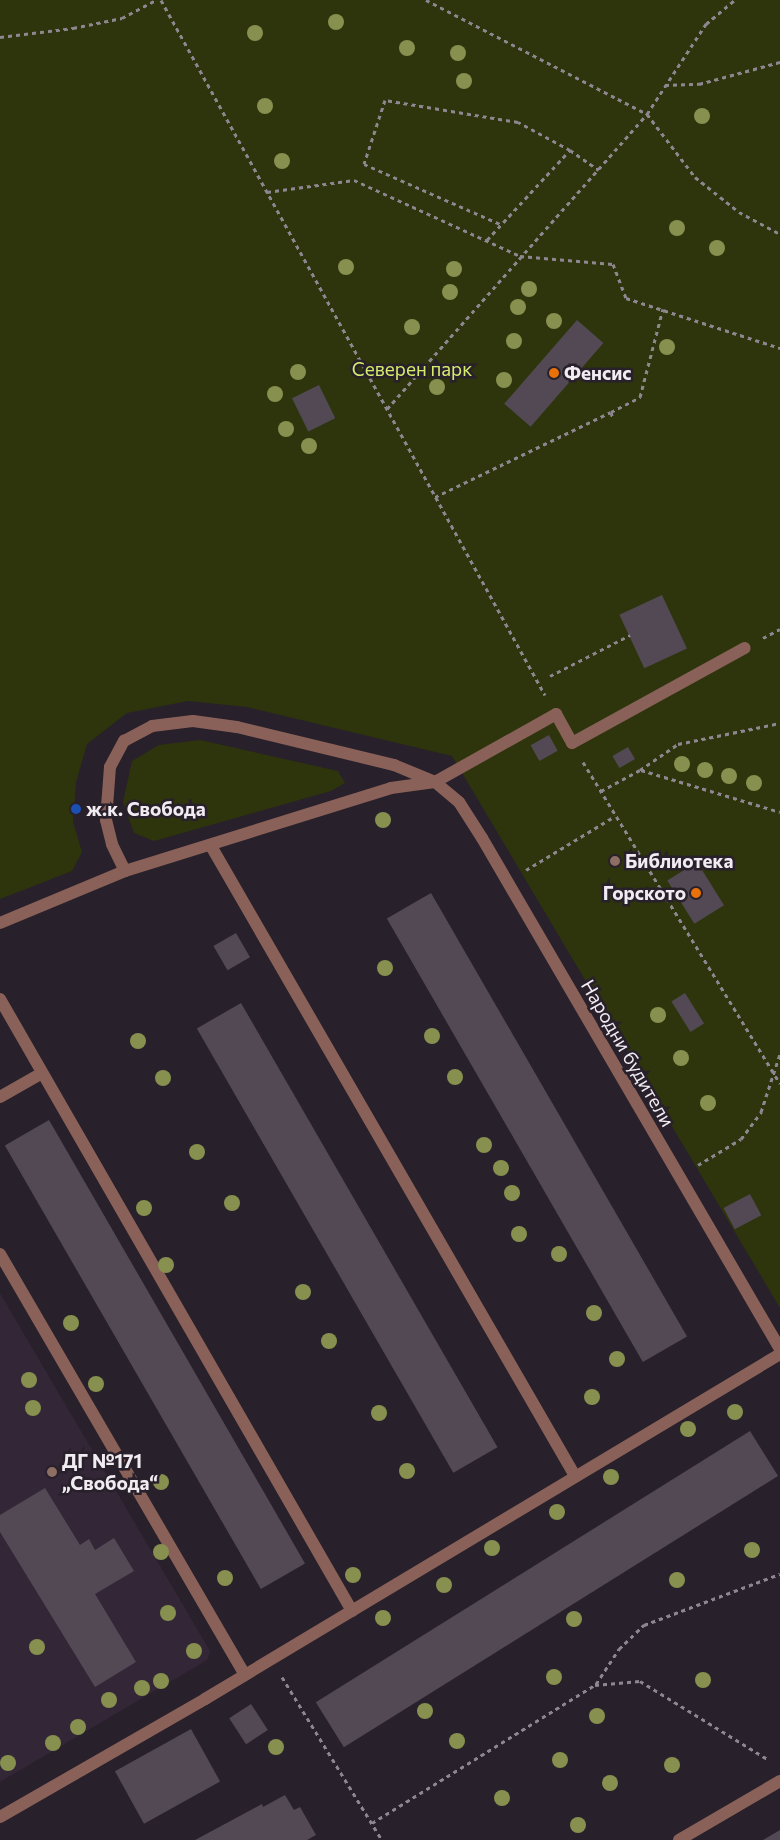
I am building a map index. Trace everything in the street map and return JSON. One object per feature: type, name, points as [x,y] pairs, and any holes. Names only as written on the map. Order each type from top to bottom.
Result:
[{"type":"street","points":[[0,923],[125,871],[211,846],[391,788],[435,782],[556,714],[572,743],[746,648]]},
{"type":"street","name":"Народни будители","points":[[125,871],[112,844],[106,820],[110,767],[124,741],[152,726],[194,721],[237,727],[394,765],[435,782],[459,802],[780,1349]]},
{"type":"street","points":[[211,846],[575,1476]]},
{"type":"street","points":[[0,1000],[352,1611]]},
{"type":"street","points":[[0,1097],[42,1073]]},
{"type":"street","points":[[0,1254],[245,1675]]},
{"type":"street","points":[[0,1817],[271,1660],[780,1354]]},
{"type":"street","points":[[679,1840],[780,1781]]},
{"type":"path","points":[[0,37],[73,28],[122,18],[156,0]]},
{"type":"path","points":[[161,0],[556,714]]},
{"type":"path","points":[[426,0],[646,114],[695,176],[739,212],[780,234]]},
{"type":"path","points":[[387,409],[520,256],[599,170],[646,114],[706,24],[735,0]]},
{"type":"path","points":[[664,85],[699,84],[780,62]]},
{"type":"path","points":[[500,224],[364,164],[385,100],[518,122],[570,150],[599,170]]},
{"type":"path","points":[[487,240],[570,150]]},
{"type":"path","points":[[267,192],[354,180],[520,256],[613,264],[626,298],[780,348]]},
{"type":"path","points":[[435,496],[640,397],[663,309]]},
{"type":"path","points":[[611,412],[613,419]]},
{"type":"path","points":[[482,474],[485,480]]},
{"type":"path","points":[[550,676],[630,636]]},
{"type":"path","points":[[601,791],[640,770],[678,744],[780,722]]},
{"type":"path","points":[[579,756],[780,1084]]},
{"type":"path","points":[[640,770],[780,812]]},
{"type":"path","points":[[507,882],[615,816]]},
{"type":"path","points":[[678,1178],[741,1139],[761,1112],[780,1054]]},
{"type":"path","points":[[372,1823],[595,1685],[619,1649],[644,1625],[780,1574]]},
{"type":"path","points":[[271,1660],[382,1840]]},
{"type":"path","points":[[595,1685],[640,1681],[772,1762]]},
{"type":"shaded area","name":"ДГ №171 „Свобода“","points":[[0,1293],[210,1651],[207,1660],[0,1782]]},
{"type":"green space","name":"Северен парк","points":[[0,0],[780,0],[780,1308],[452,756],[247,707],[188,701],[127,713],[87,744],[76,782],[73,822],[82,852],[72,871],[0,899]]},
{"type":"green space","points":[[200,740],[338,771],[345,783],[331,791],[154,841],[134,833],[123,802],[132,761],[159,745]]},
{"type":"building","name":"Фенсис","points":[[577,320],[603,343],[531,427],[504,404]]},
{"type":"building","points":[[319,385],[335,418],[308,431],[292,398]]},
{"type":"building","points":[[662,595],[687,648],[644,668],[619,615]]},
{"type":"building","points":[[549,735],[558,751],[539,761],[531,745]]},
{"type":"building","points":[[628,747],[635,759],[619,768],[612,756]]},
{"type":"building","name":"Горското","points":[[697,862],[724,905],[694,924],[667,881]]},
{"type":"building","points":[[431,893],[687,1336],[643,1362],[387,919]]},
{"type":"building","points":[[236,933],[250,957],[227,970],[213,946]]},
{"type":"building","points":[[685,993],[704,1024],[691,1032],[671,1001]]},
{"type":"building","points":[[241,1003],[498,1447],[453,1473],[197,1028]]},
{"type":"building","points":[[49,1120],[305,1563],[261,1589],[5,1146]]},
{"type":"building","points":[[750,1194],[761,1215],[735,1229],[724,1208]]},
{"type":"building","points":[[750,1431],[778,1476],[344,1747],[316,1702]]},
{"type":"building","points":[[45,1488],[80,1545],[89,1539],[95,1550],[114,1538],[134,1571],[95,1594],[136,1662],[95,1687],[0,1532],[0,1515]]},
{"type":"building","points":[[251,1704],[268,1730],[246,1744],[229,1718]]},
{"type":"building","points":[[191,1729],[220,1781],[144,1824],[115,1771]]},
{"type":"building","points":[[285,1795],[294,1810],[300,1807],[316,1835],[307,1840],[195,1840],[262,1804],[263,1807]]},
{"type":"building","points":[[780,1830],[780,1840],[763,1840]]},
{"type":"place","name":"Фенсис","points":[[554,373]]},
{"type":"place","name":"ж.к. Свобода","points":[[76,809]]},
{"type":"place","name":"Библиотека","points":[[615,861]]},
{"type":"place","name":"Горското","points":[[696,893]]},
{"type":"place","name":"ДГ №171 „Свобода“","points":[[52,1472]]}]
